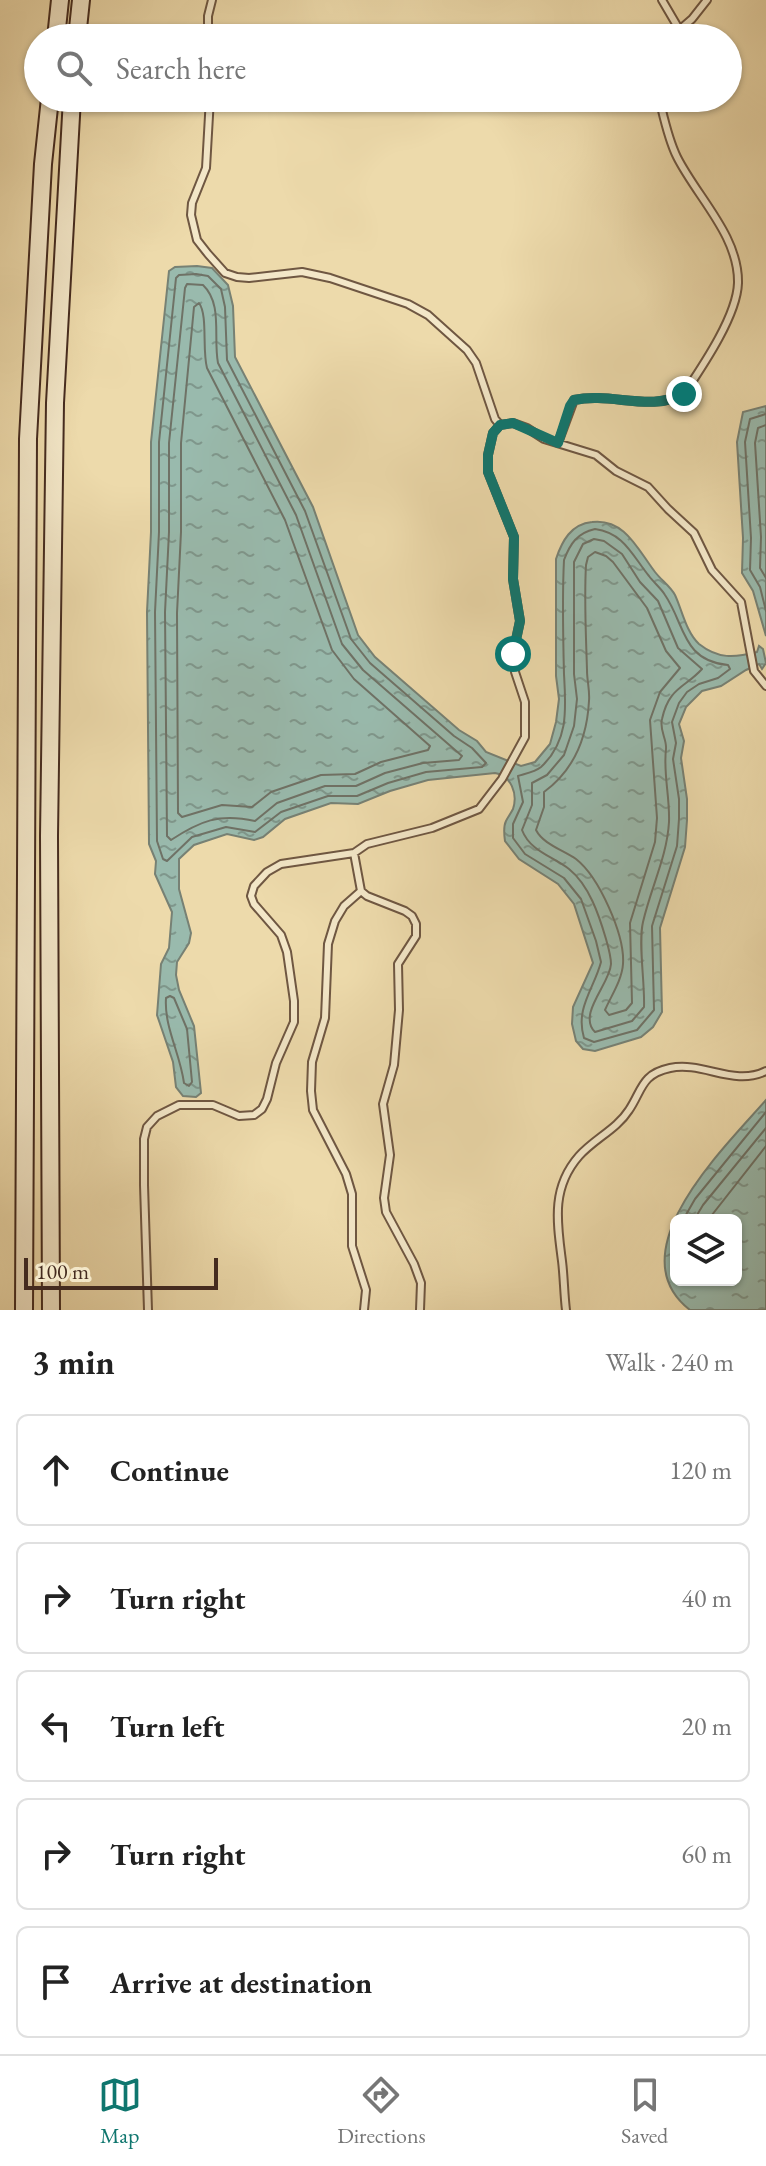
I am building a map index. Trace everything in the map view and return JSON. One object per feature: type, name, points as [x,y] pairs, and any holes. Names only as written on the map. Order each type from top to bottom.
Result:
[{"type":"main road","points":[[57,24],[60,0]]},
{"type":"main road","points":[[78,24],[81,0]]},
{"type":"main road","points":[[24,1310],[28,439],[49,112]]},
{"type":"main road","points":[[51,1310],[49,836],[55,403],[71,112]]},
{"type":"lane","points":[[208,24],[212,0]]},
{"type":"lane","points":[[662,0],[676,24]]},
{"type":"lane","points":[[686,24],[707,0]]},
{"type":"lane","points":[[209,112],[206,168],[192,203],[191,215],[197,240],[225,273],[249,278],[302,272],[408,304],[428,315],[467,350],[476,363],[495,419],[500,425]]},
{"type":"lane","points":[[558,443],[574,400],[612,397],[658,403],[684,394],[726,323],[736,298],[738,284],[734,252],[678,160],[663,112]]},
{"type":"lane","points":[[148,1310],[144,1170],[147,1127],[157,1116],[179,1105],[213,1105],[239,1116],[254,1115],[262,1109],[267,1099],[276,1063],[294,1022],[287,952],[281,935],[254,904],[251,896],[254,886],[267,872],[281,864],[354,853],[367,844],[394,839],[464,817],[479,809],[502,779],[525,737],[525,702],[515,672],[513,654],[520,621],[513,579],[514,537],[488,472],[493,433],[500,425],[513,423],[558,443],[596,455],[616,471],[648,487],[694,533],[712,570],[741,602],[754,671],[766,686]]},
{"type":"lane","points":[[354,853],[361,891],[405,911],[416,924],[416,936],[398,964],[399,1010],[394,1065],[383,1104],[390,1155],[384,1198],[386,1212],[421,1283],[420,1310]]},
{"type":"lane","points":[[361,891],[344,906],[335,921],[328,944],[325,1018],[312,1062],[311,1091],[313,1110],[346,1174],[352,1194],[352,1246],[366,1290],[364,1310]]},
{"type":"lane","points":[[566,1310],[557,1203],[571,1166],[586,1148],[609,1131],[629,1110],[637,1092],[652,1075],[666,1069],[684,1066],[742,1077],[766,1071]]},
{"type":"water","points":[[175,267],[212,268],[228,285],[233,306],[235,357],[313,507],[358,635],[375,657],[459,730],[477,741],[486,752],[521,766],[535,762],[550,744],[559,699],[556,676],[556,559],[568,534],[585,523],[613,525],[630,537],[673,592],[699,644],[726,656],[757,652],[759,646],[763,649],[766,663],[762,669],[759,664],[721,686],[702,691],[686,707],[679,724],[684,741],[681,758],[687,799],[685,847],[660,928],[662,1012],[653,1027],[641,1037],[595,1051],[583,1049],[576,1041],[572,1024],[573,1007],[593,963],[574,904],[558,884],[519,859],[505,841],[504,826],[514,803],[514,792],[509,781],[495,773],[428,780],[358,804],[331,803],[285,819],[263,837],[254,840],[227,834],[194,845],[179,859],[179,889],[191,933],[189,943],[177,962],[176,975],[194,1026],[201,1093],[196,1097],[183,1096],[176,1087],[173,1062],[157,1015],[161,964],[169,948],[172,912],[155,874],[156,861],[149,844],[147,612],[151,442],[169,271]]},
{"type":"water","points":[[766,406],[766,636],[753,591],[742,573],[737,442],[743,412]]},
{"type":"water","points":[[766,1100],[766,1310],[690,1310],[670,1286],[742,1286],[742,1214],[678,1214],[705,1171]]},
{"type":"water","points":[[670,1235],[670,1286],[665,1259]]},
{"type":"route","points":[[513,654],[520,621],[513,579],[514,537],[488,472],[493,433],[500,425],[513,423],[558,443],[574,400],[612,397],[658,403],[684,394]]}]
